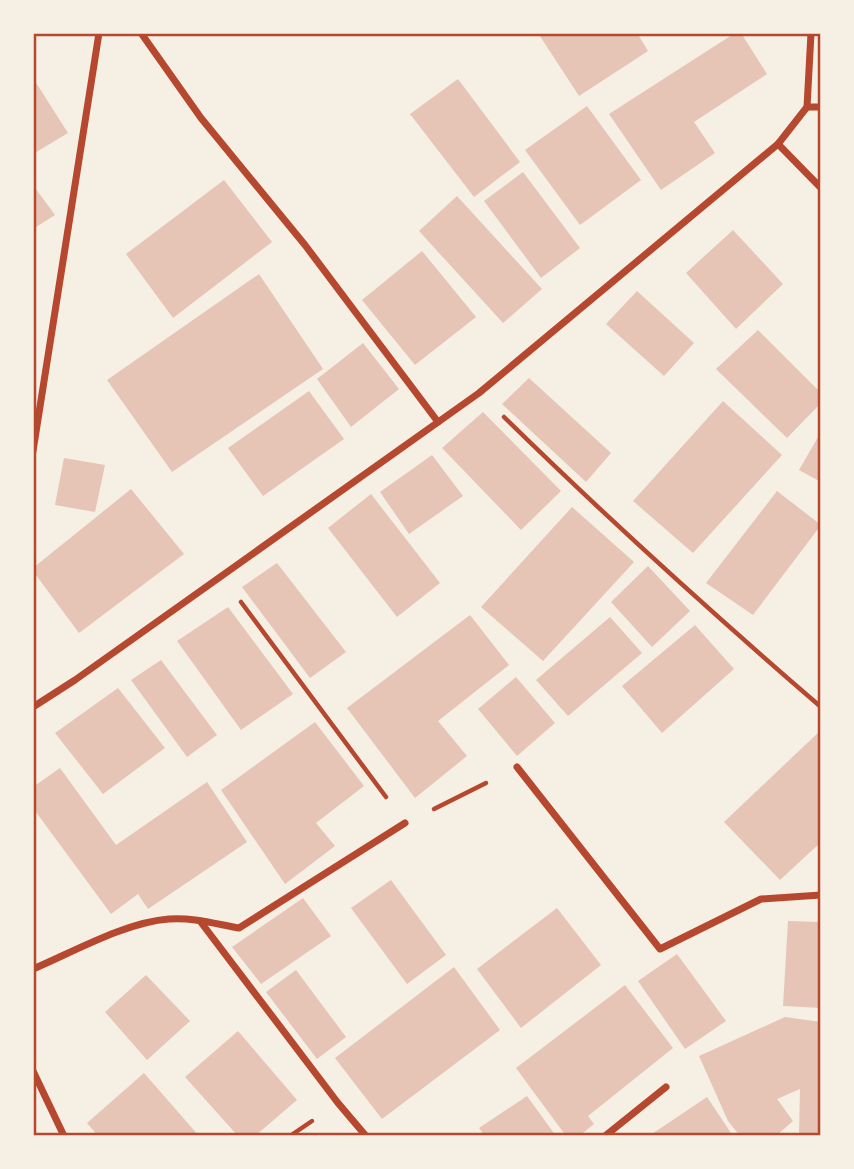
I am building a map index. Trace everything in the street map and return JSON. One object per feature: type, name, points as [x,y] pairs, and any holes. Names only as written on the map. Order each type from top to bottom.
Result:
[{"type":"street","points":[[33,451],[99,33]]},
{"type":"street","points":[[141,33],[201,118],[304,245],[438,422]]},
{"type":"street","points":[[33,707],[75,680],[479,393],[778,144],[807,107],[811,33]]},
{"type":"street","points":[[807,107],[821,107]]},
{"type":"street","points":[[778,144],[821,188]]},
{"type":"street","points":[[517,767],[660,949],[761,899],[821,895]]},
{"type":"street","points":[[33,969],[126,928],[169,919],[239,928],[405,823]]},
{"type":"street","points":[[200,921],[366,1136]]},
{"type":"street","points":[[33,1071],[64,1136]]},
{"type":"street","points":[[605,1136],[666,1087]]},
{"type":"path","points":[[479,393],[605,515],[725,625],[821,707]]},
{"type":"path","points":[[221,576],[405,823],[517,767]]},
{"type":"building","points":[[538,33],[637,33],[648,51],[579,96]]},
{"type":"building","points":[[735,33],[741,33],[767,74],[694,122],[715,153],[661,190],[609,114]]},
{"type":"building","points":[[33,78],[68,133],[33,154]]},
{"type":"building","points":[[458,79],[520,162],[474,197],[410,114]]},
{"type":"building","points":[[587,106],[641,180],[580,225],[525,150]]},
{"type":"building","points":[[523,172],[580,248],[541,278],[484,201]]},
{"type":"building","points":[[224,180],[272,242],[173,318],[126,254]]},
{"type":"building","points":[[33,185],[55,215],[33,229]]},
{"type":"building","points":[[457,196],[542,289],[503,323],[419,231]]},
{"type":"building","points":[[733,230],[783,284],[736,329],[686,273]]},
{"type":"building","points":[[422,251],[476,317],[415,365],[362,300]]},
{"type":"building","points":[[259,274],[323,369],[172,472],[107,380]]},
{"type":"building","points":[[637,291],[694,343],[664,376],[606,324]]},
{"type":"building","points":[[758,330],[821,393],[821,403],[787,438],[716,369]]},
{"type":"building","points":[[363,343],[399,389],[351,427],[317,379]]},
{"type":"building","points":[[529,378],[611,453],[586,482],[502,404]]},
{"type":"building","points":[[309,391],[344,439],[263,496],[228,448]]},
{"type":"building","points":[[723,401],[782,455],[693,553],[633,501]]},
{"type":"building","points":[[483,412],[561,491],[521,530],[442,448]]},
{"type":"building","points":[[821,432],[821,482],[799,470]]},
{"type":"building","points":[[432,455],[463,496],[409,534],[380,492]]},
{"type":"building","points":[[64,458],[105,465],[95,512],[55,505]]},
{"type":"building","points":[[131,489],[184,554],[79,633],[33,568]]},
{"type":"building","points":[[777,491],[821,525],[753,615],[706,583]]},
{"type":"building","points":[[371,494],[440,583],[397,617],[328,528]]},
{"type":"building","points":[[572,507],[634,562],[543,661],[481,607]]},
{"type":"building","points":[[277,563],[346,652],[310,678],[242,587]]},
{"type":"building","points":[[648,566],[690,611],[652,647],[611,602]]},
{"type":"building","points":[[228,607],[293,694],[241,730],[177,641]]},
{"type":"building","points":[[470,615],[509,665],[438,721],[467,756],[415,798],[347,708]]},
{"type":"building","points":[[610,617],[642,653],[568,716],[536,680]]},
{"type":"building","points":[[695,625],[734,669],[662,733],[622,686]]},
{"type":"building","points":[[161,660],[217,735],[187,757],[131,680]]},
{"type":"building","points":[[516,677],[555,723],[517,756],[478,709]]},
{"type":"building","points":[[118,688],[165,748],[103,794],[55,733]]},
{"type":"building","points":[[315,722],[364,786],[316,823],[335,846],[285,884],[221,790]]},
{"type":"building","points":[[821,730],[821,842],[780,880],[724,822]]},
{"type":"building","points":[[60,768],[116,845],[207,782],[247,842],[148,909],[138,894],[111,914],[33,808],[33,787]]},
{"type":"building","points":[[391,880],[446,955],[407,984],[351,908]]},
{"type":"building","points":[[303,898],[331,936],[261,984],[232,947]]},
{"type":"building","points":[[557,908],[601,965],[521,1028],[477,969]]},
{"type":"building","points":[[788,921],[821,922],[821,1008],[783,1006]]},
{"type":"building","points":[[677,954],[726,1021],[685,1049],[638,981]]},
{"type":"building","points":[[454,967],[500,1030],[382,1119],[335,1058]]},
{"type":"building","points":[[296,970],[346,1037],[317,1059],[266,992]]},
{"type":"building","points":[[146,975],[190,1021],[147,1060],[105,1012]]},
{"type":"building","points":[[625,985],[673,1048],[588,1116],[594,1124],[579,1136],[566,1136],[516,1068]]},
{"type":"building","points":[[785,1017],[821,1022],[821,1135],[799,1134],[800,1089],[777,1099],[793,1121],[776,1136],[740,1136],[728,1121],[699,1056]]},
{"type":"building","points":[[238,1031],[297,1100],[255,1136],[238,1136],[185,1077]]},
{"type":"building","points":[[144,1073],[199,1136],[98,1136],[87,1123]]},
{"type":"building","points":[[527,1096],[556,1136],[485,1136],[479,1128]]},
{"type":"building","points":[[707,1097],[733,1136],[649,1136]]}]
